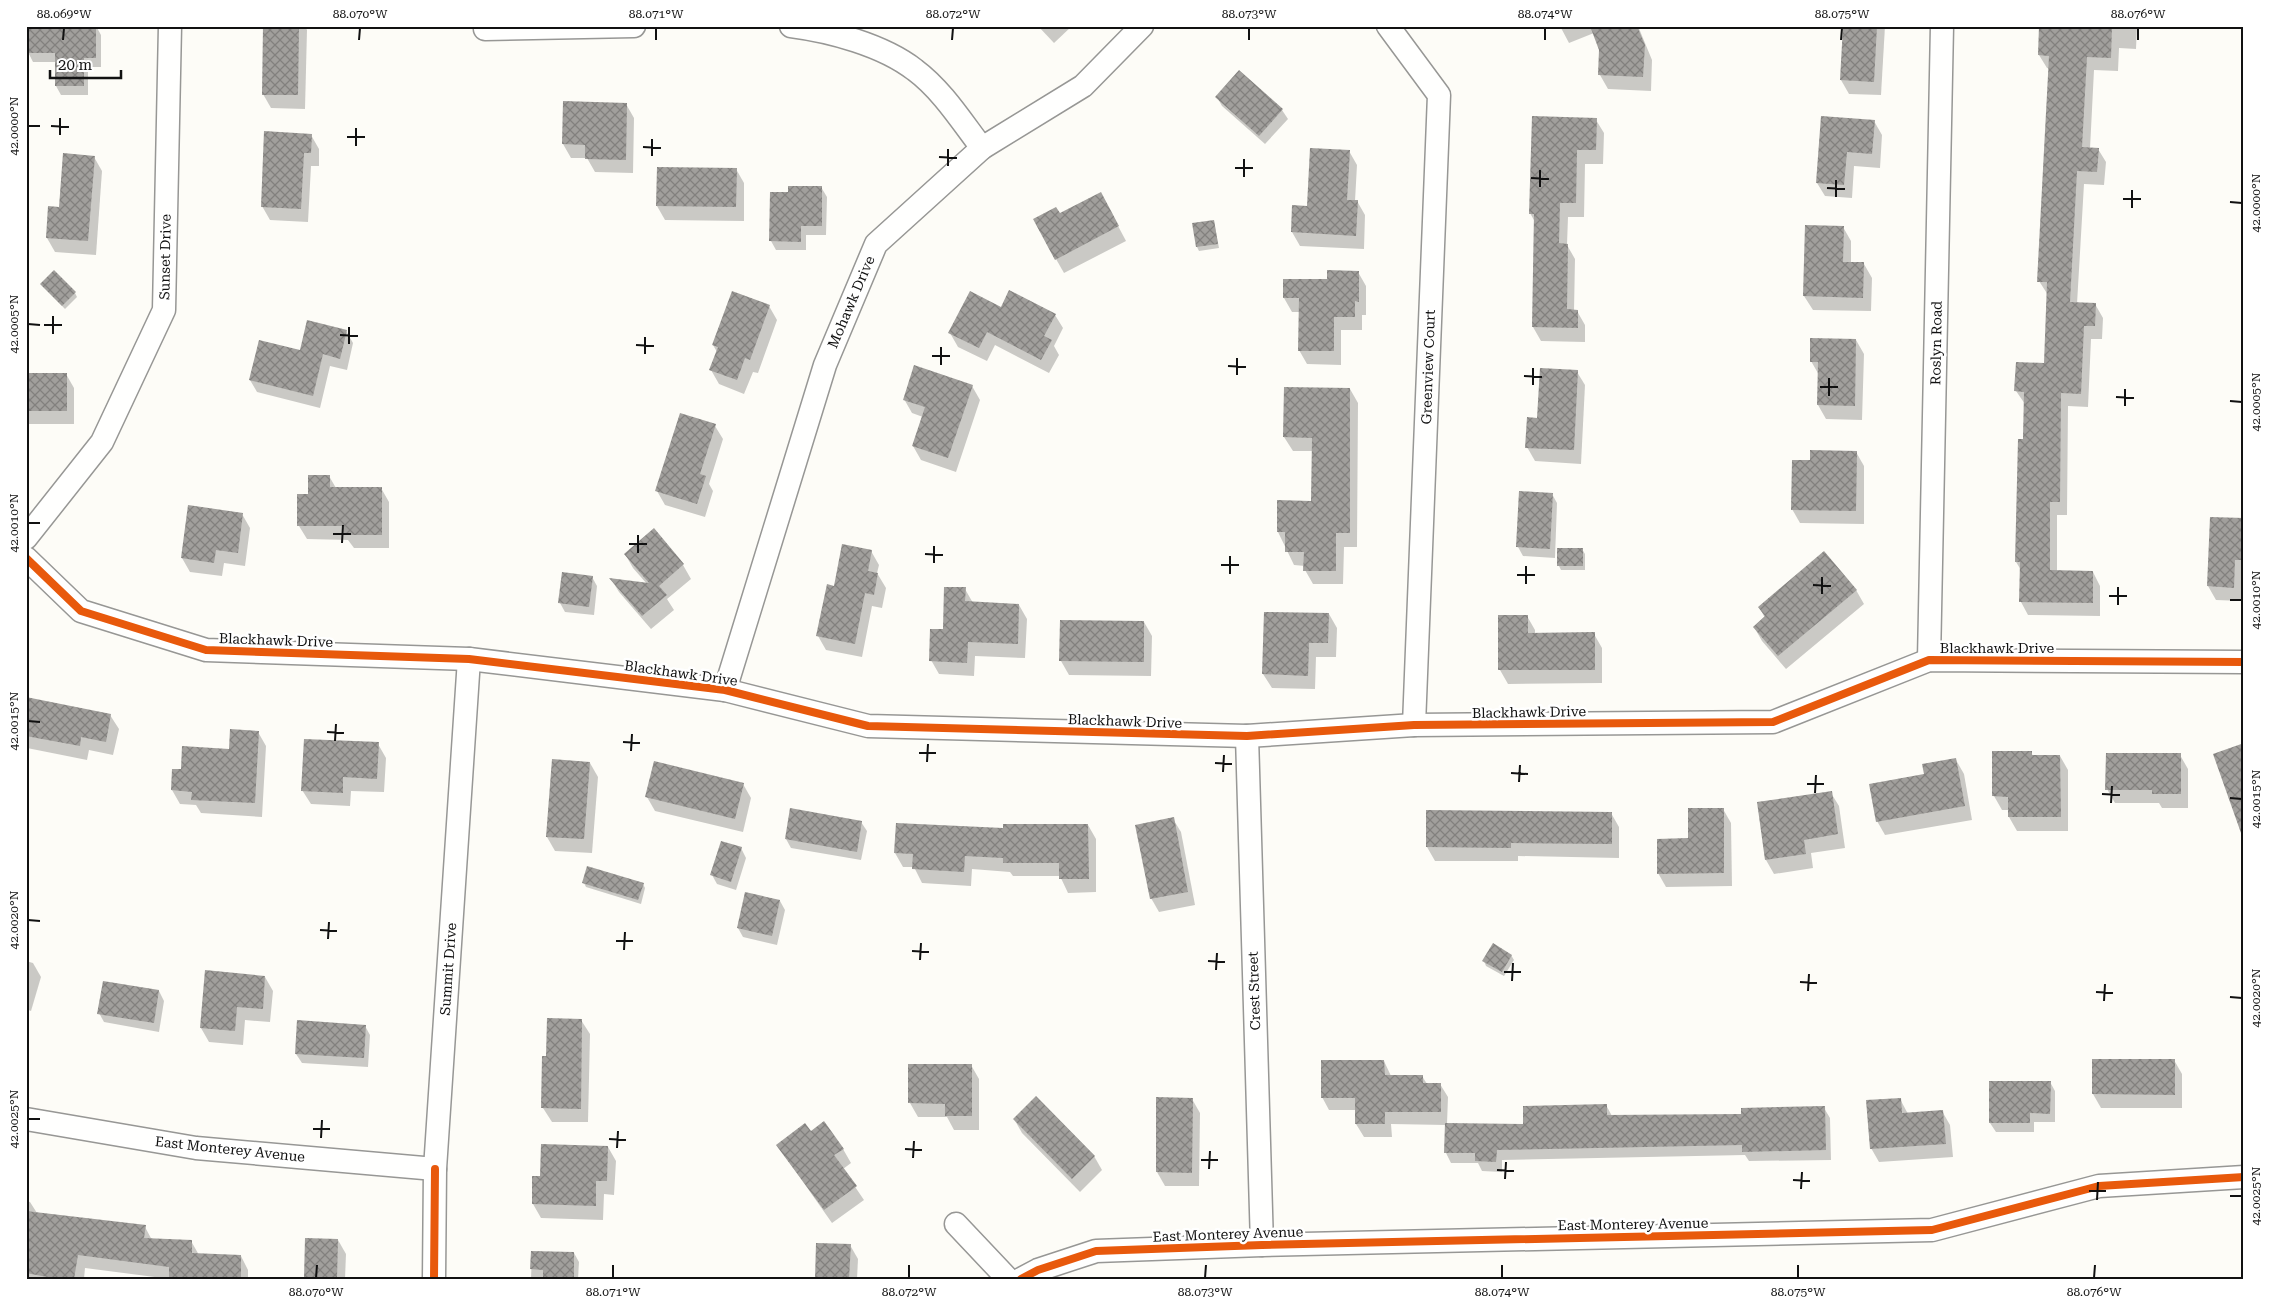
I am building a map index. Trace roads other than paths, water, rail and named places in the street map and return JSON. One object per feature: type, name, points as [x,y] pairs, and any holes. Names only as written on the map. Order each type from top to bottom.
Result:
[{"type":"street","name":"Sunset Drive","points":[[26,538],[102,442],[164,310],[170,26]]},
{"type":"street","points":[[486,29],[634,26]]},
{"type":"street","points":[[791,26],[850,40],[886,52],[916,70],[944,99],[982,148]]},
{"type":"street","name":"Mohawk Drive","points":[[725,690],[825,365],[876,244],[982,148],[1083,86],[1142,26]]},
{"type":"street","name":"Greenview Court","points":[[1388,26],[1439,95],[1414,725]]},
{"type":"street","name":"Roslyn Road","points":[[1929,660],[1942,26]]},
{"type":"street","name":"Blackhawk Drive","points":[[26,558],[81,610],[206,650],[469,659],[725,690],[868,726],[1247,736],[1414,725],[1773,722],[1929,660],[2244,662]]},
{"type":"street","name":"Summit Drive","points":[[434,1279],[435,1169],[469,659]]},
{"type":"street","name":"Crest Street","points":[[1247,736],[1262,1245]]},
{"type":"street","name":"East Monterey Avenue","points":[[26,1119],[196,1148],[435,1169]]},
{"type":"street","name":"East Monterey Avenue","points":[[1021,1279],[1038,1270],[1096,1252],[1262,1245],[1932,1230],[2099,1186],[2244,1177]]},
{"type":"street","points":[[956,1224],[1008,1279]]}]
